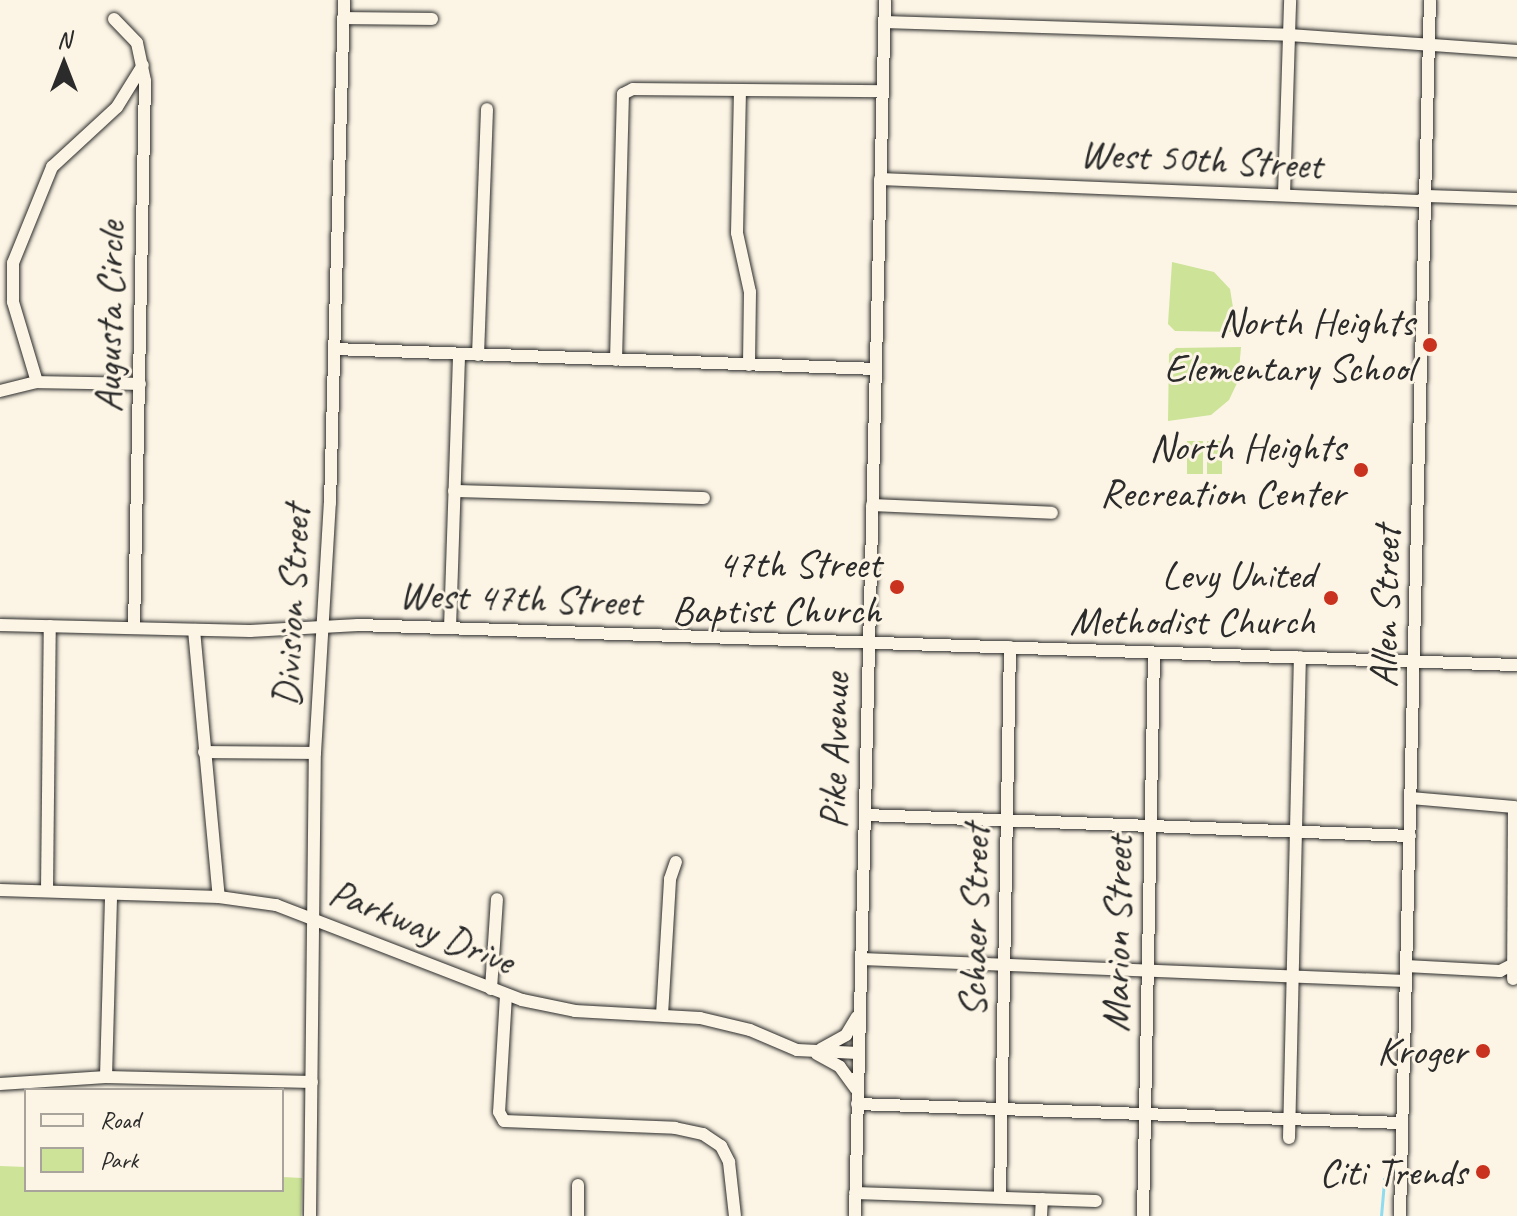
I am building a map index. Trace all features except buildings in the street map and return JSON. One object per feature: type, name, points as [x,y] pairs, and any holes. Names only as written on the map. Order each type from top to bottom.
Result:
[{"type":"street","name":"Division Street","points":[[310,1216],[315,753],[334,349],[344,0]]},
{"type":"street","name":"Pike Avenue","points":[[855,1216],[885,0]]},
{"type":"street","points":[[1284,195],[1290,0]]},
{"type":"street","name":"Allen Street","points":[[1400,1216],[1430,0]]},
{"type":"street","points":[[343,18],[432,19]]},
{"type":"street","name":"Augusta Circle","points":[[114,19],[132,35],[143,65],[134,628]]},
{"type":"street","points":[[884,22],[1289,35],[1517,51]]},
{"type":"street","points":[[37,382],[13,302],[13,263],[57,159],[117,107],[143,65]]},
{"type":"street","points":[[740,90],[737,233],[750,292],[749,365]]},
{"type":"street","points":[[616,360],[620,104],[627,91],[882,91]]},
{"type":"street","points":[[478,355],[487,109]]},
{"type":"street","name":"West 50th Street","points":[[880,179],[1419,201],[1427,196],[1517,199]]},
{"type":"street","points":[[334,349],[876,369]]},
{"type":"street","points":[[450,628],[459,354]]},
{"type":"street","points":[[0,391],[37,382],[140,384]]},
{"type":"street","points":[[454,491],[704,498]]},
{"type":"street","points":[[872,505],[1052,513]]},
{"type":"street","name":"West 47th Street","points":[[0,625],[194,630],[320,626],[450,628],[1517,665]]},
{"type":"street","points":[[47,891],[50,626]]},
{"type":"street","points":[[194,630],[219,897]]},
{"type":"street","name":"Schaer Street","points":[[1000,1196],[1010,647]]},
{"type":"street","name":"Marion Street","points":[[1143,1216],[1154,653]]},
{"type":"street","points":[[1289,1138],[1300,657]]},
{"type":"street","points":[[204,752],[315,753]]},
{"type":"street","points":[[1411,798],[1514,807],[1510,966],[1513,979]]},
{"type":"street","points":[[866,815],[1410,836]]},
{"type":"street","points":[[662,1015],[670,879],[676,862]]},
{"type":"street","name":"Parkway Drive","points":[[0,890],[219,897],[314,916],[506,995],[575,1011],[662,1015],[732,1024],[815,1052],[840,1067],[857,1090]]},
{"type":"street","points":[[106,1077],[111,894]]},
{"type":"street","points":[[491,989],[497,899]]},
{"type":"street","points":[[862,959],[1406,981]]},
{"type":"street","points":[[1406,966],[1500,971],[1510,966]]},
{"type":"street","points":[[506,995],[502,1119],[675,1128],[718,1143],[734,1177],[735,1216]]},
{"type":"street","points":[[815,1052],[846,1035],[860,1008]]},
{"type":"street","name":"Parkway Drive","points":[[815,1052],[858,1053]]},
{"type":"street","points":[[0,1084],[106,1077],[312,1082]]},
{"type":"street","points":[[857,1104],[1401,1123]]},
{"type":"street","points":[[578,1185],[578,1216]]},
{"type":"street","points":[[855,1193],[1096,1201]]},
{"type":"street","points":[[1041,1216],[1042,1199]]},
{"type":"green space","points":[[1172,262],[1214,272],[1230,289],[1237,332],[1175,331],[1168,324]]},
{"type":"green space","points":[[1241,347],[1238,381],[1229,400],[1211,415],[1168,421],[1169,354],[1176,348]]},
{"type":"green space","points":[[1187,441],[1203,441],[1203,474],[1187,474]]},
{"type":"green space","points":[[1207,441],[1222,441],[1222,474],[1207,474]]},
{"type":"green space","points":[[0,1166],[24,1167],[24,1192],[284,1192],[284,1177],[302,1178],[301,1216],[0,1216]]},
{"type":"waterway","points":[[1381,1216],[1384,1179],[1394,1170]]},
{"type":"place","name":"North Heights Elementary School","points":[[1430,345]]},
{"type":"place","name":"North Heights Recreation Center","points":[[1361,470]]},
{"type":"place","name":"47th Street Baptist Church","points":[[897,587]]},
{"type":"place","name":"Levy United Methodist Church","points":[[1331,598]]},
{"type":"place","name":"Kroger","points":[[1483,1051]]},
{"type":"place","name":"Citi Trends","points":[[1483,1172]]}]
